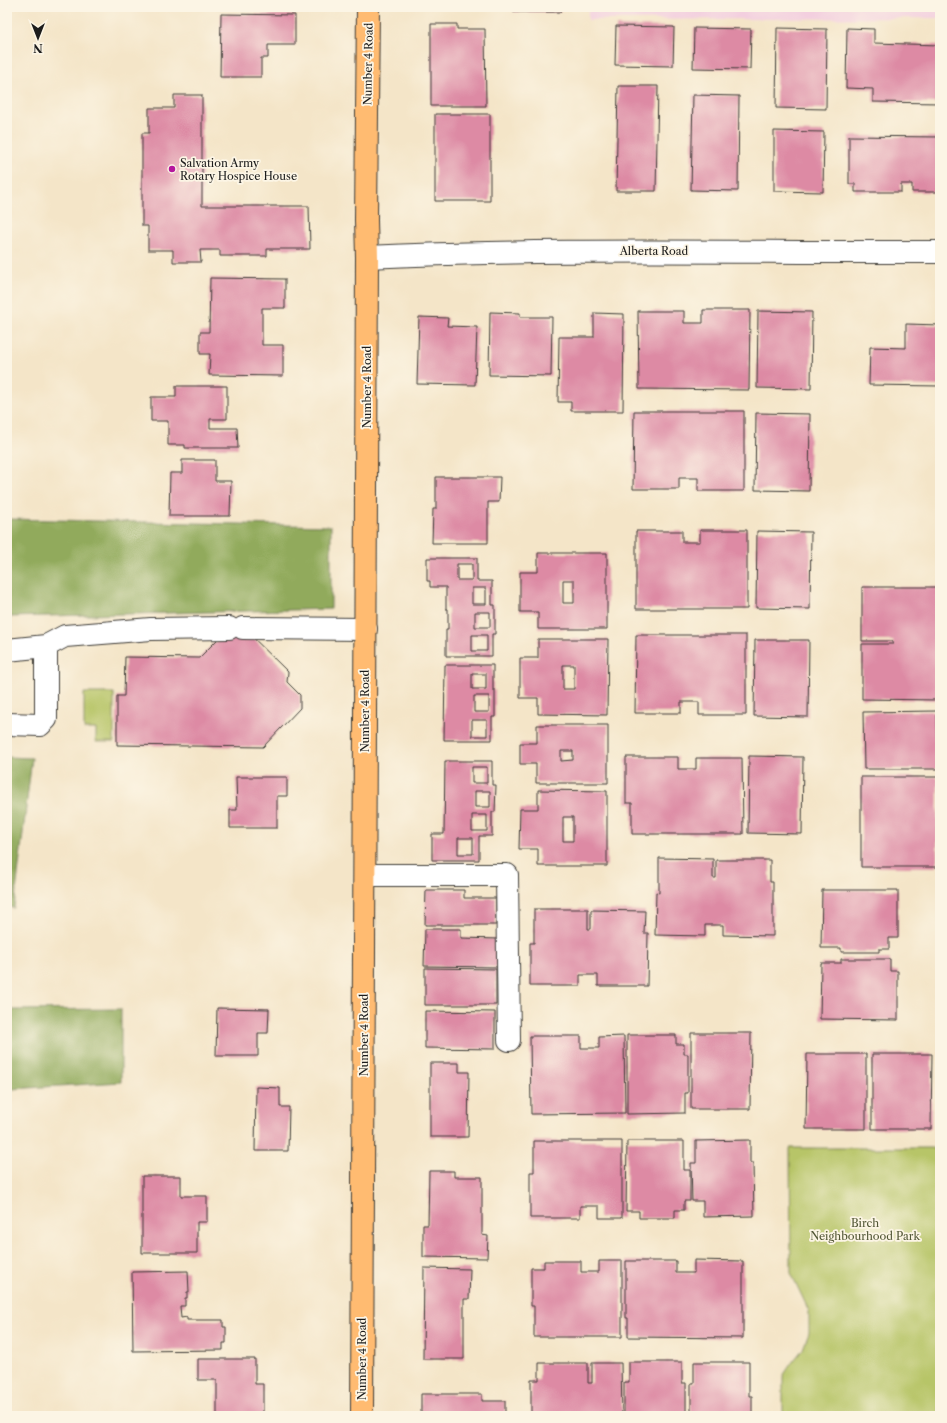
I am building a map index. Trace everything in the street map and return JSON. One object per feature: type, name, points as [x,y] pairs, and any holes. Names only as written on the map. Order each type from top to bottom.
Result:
[{"type":"main road","name":"Number 4 Road","points":[[362,1416],[368,7]]},
{"type":"street","name":"Alberta Road","points":[[367,257],[516,252],[940,252]]},
{"type":"street","points":[[7,650],[46,646],[65,636],[150,629],[366,629]]},
{"type":"street","points":[[7,724],[40,725],[46,719],[46,646]]},
{"type":"street","points":[[364,875],[507,875],[509,1040]]},
{"type":"shaded area","points":[[588,7],[940,7],[940,18],[588,20]]},
{"type":"green space","points":[[7,519],[331,526],[331,609],[7,617]]},
{"type":"green space","points":[[84,693],[114,693],[114,742],[96,742],[96,729],[84,729]]},
{"type":"green space","points":[[7,757],[32,758],[14,908],[7,907]]},
{"type":"green space","points":[[121,1009],[121,1082],[12,1089],[7,1097],[7,1010]]},
{"type":"green space","name":"Birch Neighbourhood Park","points":[[790,1148],[940,1148],[940,1416],[783,1416],[783,1376],[803,1349],[809,1333],[809,1311],[791,1273]]},
{"type":"building","points":[[514,7],[561,7],[561,12],[514,12]]},
{"type":"building","points":[[221,14],[295,15],[295,45],[268,45],[268,58],[261,58],[261,77],[220,77]]},
{"type":"building","points":[[431,24],[457,24],[457,29],[485,29],[486,106],[431,106]]},
{"type":"building","points":[[616,26],[674,27],[673,66],[615,65]]},
{"type":"building","points":[[694,28],[751,29],[750,69],[693,68]]},
{"type":"building","points":[[777,28],[827,29],[826,109],[776,108]]},
{"type":"building","points":[[847,28],[874,29],[874,43],[940,45],[940,103],[873,102],[873,89],[846,88]]},
{"type":"building","points":[[618,86],[658,86],[656,191],[616,191]]},
{"type":"building","name":"Salvation Army Rotary Hospice House","points":[[174,95],[202,95],[202,206],[309,206],[310,249],[267,249],[267,256],[220,256],[220,250],[200,250],[201,262],[173,262],[173,250],[148,250],[148,226],[142,226],[142,133],[149,133],[149,108],[174,108]]},
{"type":"building","points":[[693,95],[739,96],[738,191],[691,190]]},
{"type":"building","points":[[435,114],[490,114],[490,201],[435,201]]},
{"type":"building","points":[[774,131],[824,132],[823,192],[774,191]]},
{"type":"building","points":[[849,136],[940,137],[940,192],[912,192],[912,184],[901,184],[901,192],[855,192],[855,184],[849,184]]},
{"type":"building","points":[[210,278],[285,279],[285,308],[262,308],[262,345],[283,345],[283,376],[209,375],[210,354],[200,354],[200,332],[209,332]]},
{"type":"building","points":[[703,310],[750,310],[749,390],[639,389],[638,311],[684,311],[684,323],[703,323]]},
{"type":"building","points":[[758,311],[812,312],[811,389],[757,388]]},
{"type":"building","points":[[490,312],[520,313],[520,317],[552,317],[551,376],[489,375]]},
{"type":"building","points":[[594,313],[624,314],[623,411],[571,411],[571,402],[558,402],[559,337],[594,337]]},
{"type":"building","points":[[419,317],[448,318],[447,326],[477,327],[475,385],[417,384]]},
{"type":"building","points":[[906,324],[940,325],[940,386],[869,385],[870,347],[906,348]]},
{"type":"building","points":[[176,386],[227,386],[227,419],[210,419],[210,428],[237,428],[238,448],[185,448],[185,445],[168,445],[168,421],[151,421],[151,397],[176,397]]},
{"type":"building","points":[[634,411],[744,411],[744,491],[698,491],[698,478],[679,478],[679,489],[633,489]]},
{"type":"building","points":[[756,413],[810,414],[809,491],[755,490]]},
{"type":"building","points":[[182,460],[215,460],[215,481],[231,481],[230,516],[169,516],[170,473],[182,473]]},
{"type":"building","points":[[436,477],[500,477],[499,502],[488,502],[488,543],[432,543],[433,509],[436,509]]},
{"type":"building","points":[[700,530],[747,530],[747,609],[636,609],[636,531],[682,531],[682,542],[700,542]]},
{"type":"building","points":[[757,531],[811,532],[810,609],[756,608]]},
{"type":"building","points":[[538,553],[607,553],[607,629],[538,629],[538,612],[520,612],[520,572],[538,572]],"holes":[[[563,580],[574,580],[574,603],[563,603]]]},
{"type":"building","points":[[427,558],[477,558],[477,581],[492,581],[492,605],[495,605],[495,634],[492,634],[492,656],[446,656],[448,609],[446,609],[446,587],[430,587],[430,581],[427,581]],"holes":[[[457,564],[472,564],[472,580],[457,580]],[[472,588],[486,588],[486,604],[472,604]],[[475,612],[490,612],[490,627],[475,627]],[[472,635],[487,635],[487,651],[472,651]]]},
{"type":"building","points":[[862,587],[939,587],[938,700],[862,699],[862,644],[893,644],[893,641],[862,641]]},
{"type":"building","points":[[236,621],[288,672],[287,682],[300,695],[300,708],[263,747],[117,745],[117,696],[124,696],[125,657],[199,658]]},
{"type":"building","points":[[636,635],[746,635],[746,715],[699,715],[699,702],[681,702],[681,713],[635,713]]},
{"type":"building","points":[[538,639],[608,639],[607,715],[538,714],[538,698],[520,698],[520,658],[538,658]],"holes":[[[563,665],[574,665],[574,689],[563,689]]]},
{"type":"building","points":[[755,640],[809,640],[808,717],[754,716]]},
{"type":"building","points":[[445,665],[493,665],[495,717],[492,717],[492,740],[444,740]],"holes":[[[472,674],[486,674],[486,689],[472,689]],[[474,696],[489,696],[489,712],[474,712]],[[472,720],[487,720],[487,736],[472,736]]]},
{"type":"building","points":[[937,711],[938,769],[864,769],[863,712]]},
{"type":"building","points":[[537,725],[608,725],[608,783],[536,783],[536,764],[520,764],[520,743],[537,743]],"holes":[[[561,751],[573,751],[573,760],[561,761]]]},
{"type":"building","points":[[749,756],[803,757],[802,834],[748,833]]},
{"type":"building","points":[[626,757],[678,757],[678,769],[696,769],[696,758],[742,758],[743,834],[632,834],[632,803],[626,803]]},
{"type":"building","points":[[445,761],[492,761],[492,785],[496,785],[495,812],[492,812],[492,836],[479,836],[479,860],[432,860],[432,834],[444,834]],"holes":[[[472,767],[487,767],[487,783],[472,783]],[[475,791],[490,791],[490,807],[475,807]],[[472,815],[487,815],[487,831],[472,831]],[[458,838],[473,838],[473,854],[458,854]]]},
{"type":"building","points":[[236,777],[287,777],[287,796],[277,796],[277,828],[230,828],[230,810],[237,810]]},
{"type":"building","points":[[861,777],[938,777],[937,867],[861,867]]},
{"type":"building","points":[[538,790],[607,791],[607,866],[538,866],[538,849],[519,849],[520,809],[538,809]],"holes":[[[563,817],[573,817],[573,841],[563,841]]]},
{"type":"building","points":[[659,858],[713,859],[713,878],[716,878],[716,860],[770,860],[770,882],[773,882],[773,936],[723,935],[723,925],[705,925],[705,936],[655,935],[656,892],[659,893]]},
{"type":"building","points":[[426,890],[464,890],[464,898],[496,898],[496,925],[425,925]]},
{"type":"building","points":[[822,890],[898,890],[898,938],[889,938],[889,949],[879,949],[879,952],[841,952],[841,948],[821,948]]},
{"type":"building","points":[[534,909],[588,909],[588,929],[591,929],[591,910],[645,911],[644,933],[648,933],[647,986],[598,986],[598,975],[580,975],[580,986],[530,986],[530,943],[534,943]]},
{"type":"building","points":[[425,929],[461,929],[461,938],[498,939],[498,967],[424,966]]},
{"type":"building","points":[[841,959],[890,959],[890,971],[898,971],[898,1020],[820,1019],[821,963],[841,963]]},
{"type":"building","points":[[425,968],[496,969],[496,1005],[425,1005]]},
{"type":"building","points":[[217,1008],[269,1009],[268,1033],[258,1033],[258,1056],[216,1056]]},
{"type":"building","points":[[425,1011],[495,1012],[495,1049],[425,1048]]},
{"type":"building","points":[[691,1033],[751,1033],[750,1109],[691,1109]]},
{"type":"building","points":[[627,1035],[676,1035],[676,1044],[684,1044],[684,1054],[688,1054],[688,1093],[685,1093],[685,1113],[627,1114]]},
{"type":"building","points":[[530,1036],[581,1036],[581,1048],[599,1048],[599,1037],[624,1036],[625,1113],[531,1114]]},
{"type":"building","points":[[807,1054],[866,1054],[866,1129],[806,1129]]},
{"type":"building","points":[[872,1054],[932,1054],[931,1129],[872,1129]]},
{"type":"building","points":[[430,1063],[459,1063],[459,1072],[469,1072],[468,1137],[430,1137]]},
{"type":"building","points":[[256,1087],[280,1088],[280,1107],[289,1107],[288,1151],[255,1151]]},
{"type":"building","points":[[750,1140],[750,1163],[753,1163],[754,1216],[703,1217],[703,1201],[692,1201],[691,1163],[696,1163],[696,1141]]},
{"type":"building","points":[[534,1141],[622,1141],[622,1218],[599,1218],[599,1206],[580,1206],[580,1218],[530,1218],[530,1172],[534,1172]]},
{"type":"building","points":[[627,1141],[684,1141],[684,1170],[690,1170],[690,1201],[684,1201],[684,1210],[675,1210],[675,1218],[639,1218],[639,1211],[626,1211]]},
{"type":"building","points":[[429,1171],[454,1171],[454,1177],[482,1177],[482,1235],[488,1236],[487,1258],[423,1257],[423,1225],[428,1225]]},
{"type":"building","points":[[142,1176],[181,1176],[181,1196],[207,1196],[207,1222],[197,1222],[197,1253],[142,1253]]},
{"type":"building","points":[[694,1260],[743,1261],[743,1338],[628,1337],[628,1318],[626,1318],[626,1261],[676,1261],[676,1273],[694,1273]]},
{"type":"building","points":[[544,1261],[581,1261],[581,1272],[599,1272],[599,1261],[622,1261],[622,1337],[534,1337],[534,1306],[531,1306],[531,1268],[544,1268]]},
{"type":"building","points":[[424,1268],[470,1269],[469,1299],[464,1299],[464,1359],[423,1359]]},
{"type":"building","points":[[188,1271],[189,1292],[187,1292],[187,1298],[185,1298],[185,1306],[180,1306],[181,1318],[187,1317],[187,1320],[223,1320],[223,1327],[226,1327],[226,1343],[223,1343],[223,1350],[133,1351],[132,1272]]},
{"type":"building","points":[[198,1359],[255,1359],[255,1384],[263,1384],[263,1416],[217,1416],[217,1380],[198,1380]]},
{"type":"building","points":[[629,1362],[682,1362],[682,1383],[686,1383],[686,1416],[624,1416],[624,1382],[629,1382]]},
{"type":"building","points":[[694,1362],[749,1362],[749,1396],[752,1396],[752,1416],[691,1416],[691,1383],[694,1383]]},
{"type":"building","points":[[539,1363],[588,1363],[588,1383],[592,1383],[592,1363],[621,1363],[622,1416],[531,1416],[531,1380],[539,1380]]},
{"type":"building","points":[[421,1394],[482,1394],[482,1401],[505,1401],[505,1416],[421,1416]]},
{"type":"place","name":"Salvation Army Rotary Hospice House","points":[[172,169]]}]
